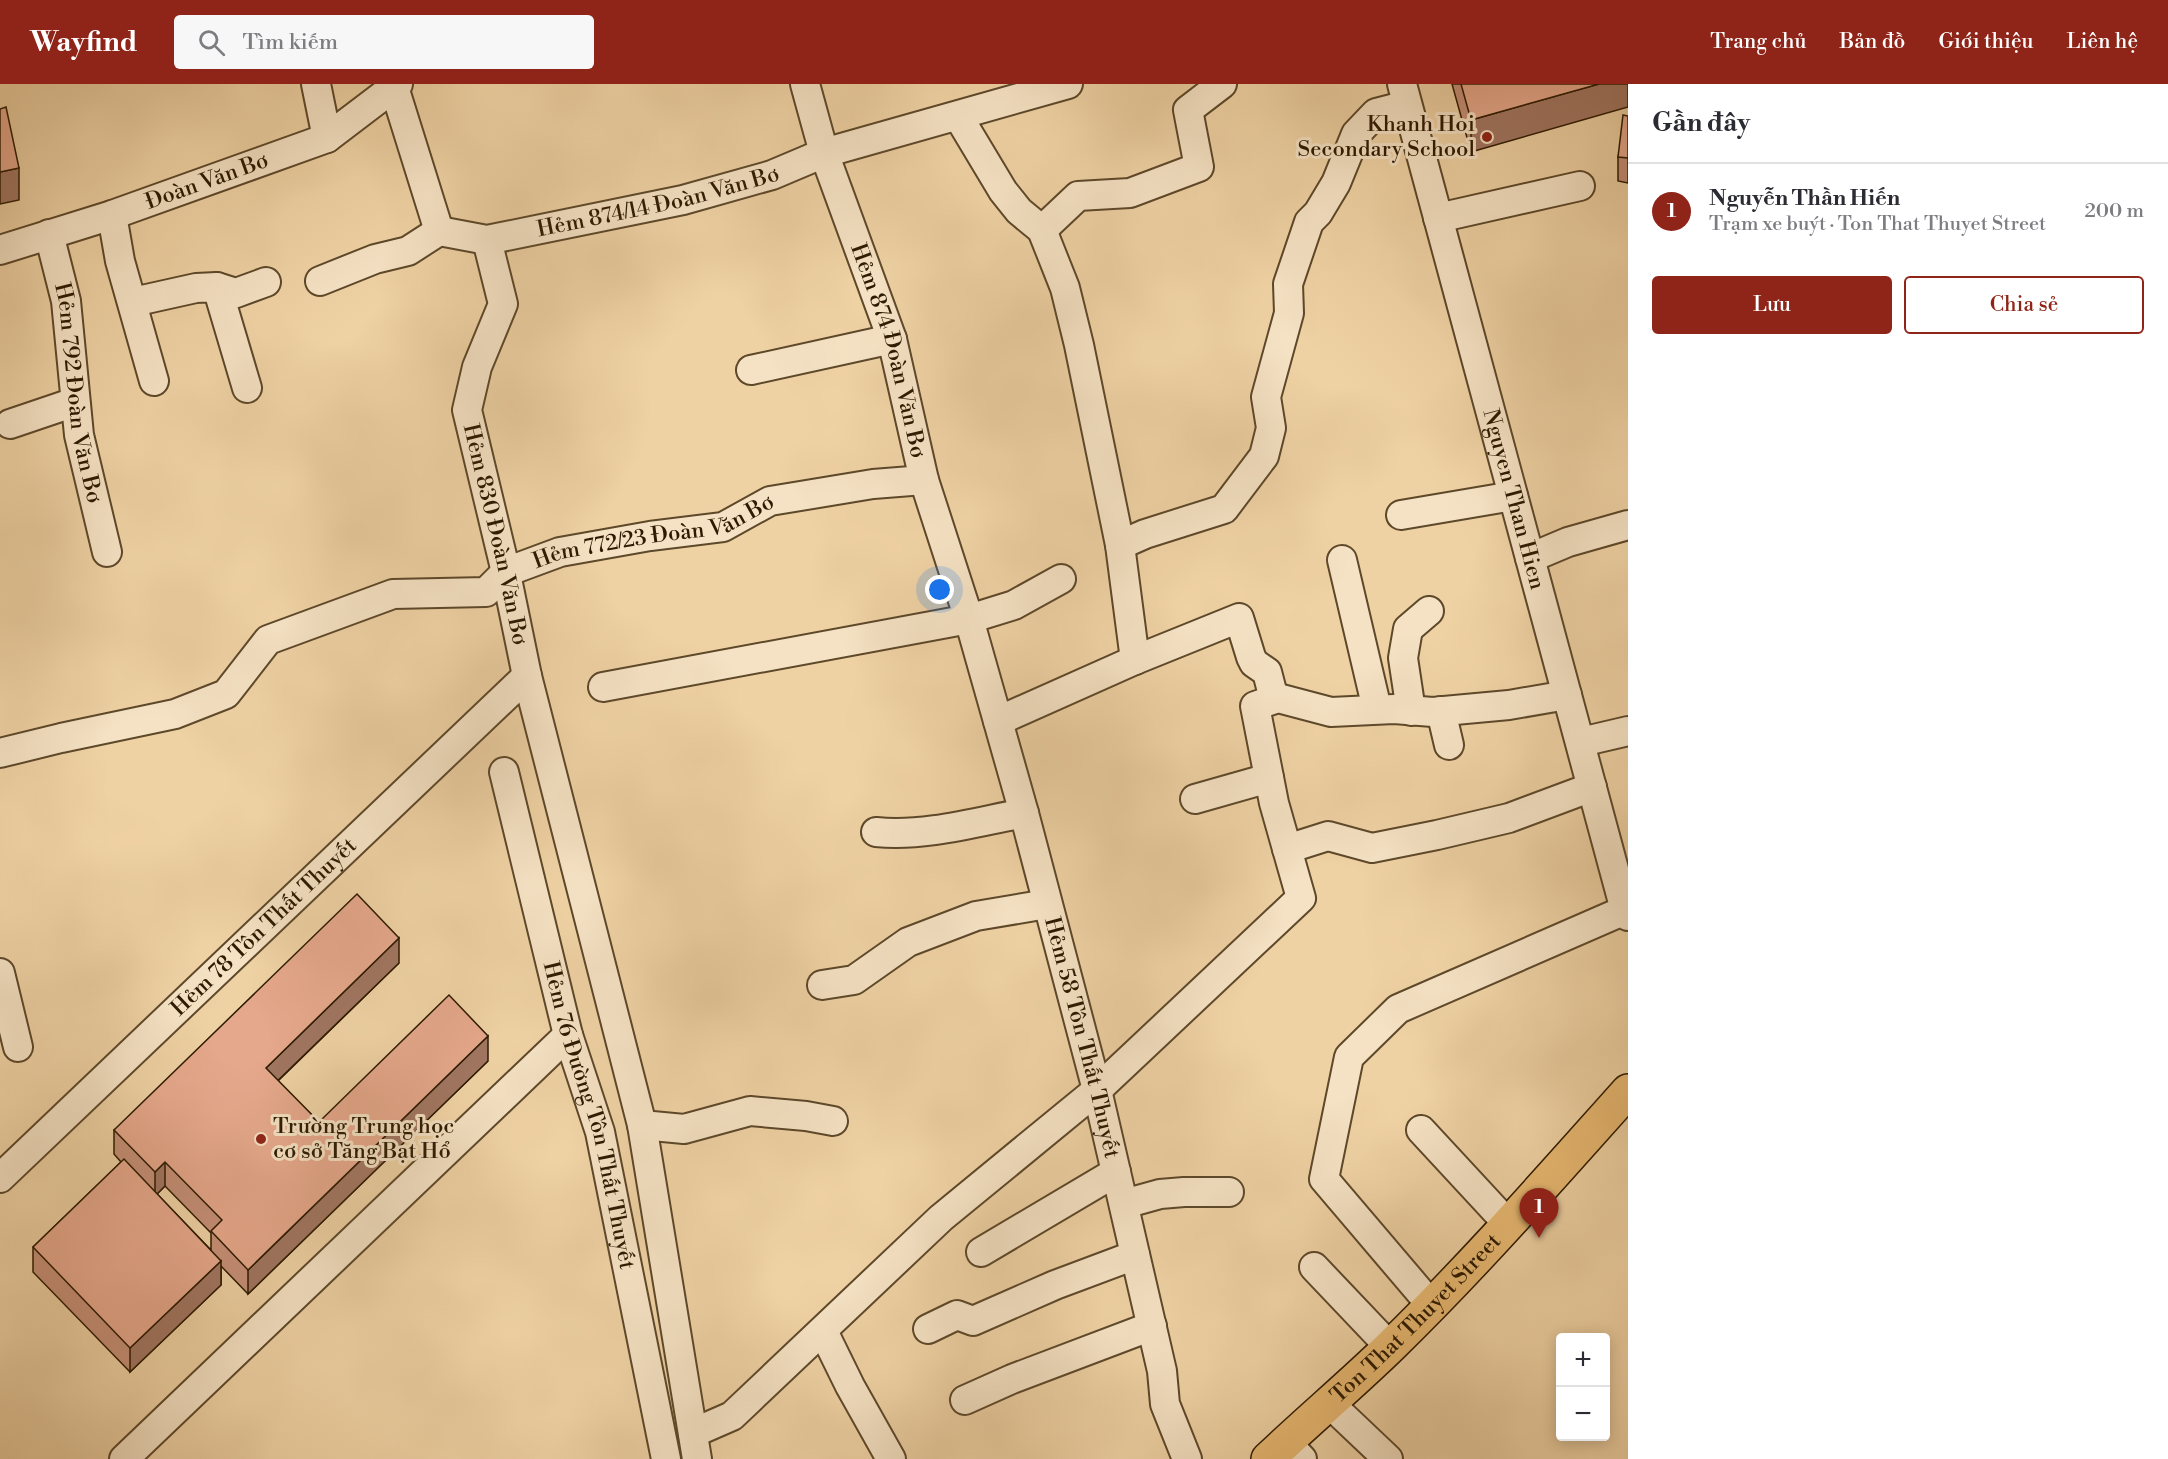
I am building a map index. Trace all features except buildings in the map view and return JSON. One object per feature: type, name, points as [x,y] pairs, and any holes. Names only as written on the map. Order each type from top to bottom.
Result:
[{"type":"main road","name":"Ton That Thuyet Street","points":[[1285,1453],[1329,1403],[1432,1306],[1509,1225],[1628,1091]]},
{"type":"street","points":[[316,84],[327,138]]},
{"type":"street","name":"Hẻm 874 Đoàn Văn Bơ","points":[[805,84],[824,153],[892,339],[924,480],[969,619]]},
{"type":"street","name":"Hẻm 874/14 Đoàn Văn Bơ","points":[[487,240],[683,200],[772,175],[824,153],[1068,84]]},
{"type":"street","points":[[1042,230],[1078,196],[1130,193],[1199,168],[1188,110],[1222,84]]},
{"type":"street","points":[[396,86],[440,231]]},
{"type":"street","name":"Đoàn Văn Bơ","points":[[0,250],[112,215],[327,138],[396,86]]},
{"type":"street","points":[[1120,545],[1145,534],[1224,509],[1264,456],[1271,428],[1266,397],[1289,313],[1288,284],[1309,222],[1318,213],[1336,183],[1356,134],[1376,113],[1404,94]]},
{"type":"street","name":"Nguyen Than Hien","points":[[1404,94],[1592,787],[1621,869],[1626,913]]},
{"type":"street","points":[[958,116],[1002,191],[1019,211],[1042,230],[1065,288],[1120,545],[1136,660]]},
{"type":"street","points":[[1438,218],[1580,186]]},
{"type":"street","points":[[112,215],[120,261],[154,381]]},
{"type":"street","points":[[320,281],[375,259],[408,251],[440,231],[487,240]]},
{"type":"street","name":"Hẻm 792 Đoàn Văn Bơ","points":[[49,234],[66,301],[79,435],[107,552]]},
{"type":"street","name":"Hẻm 830 Đoàn Văn Bơ","points":[[487,240],[503,304],[477,367],[467,410],[506,572],[527,676],[642,1125],[695,1446]]},
{"type":"street","points":[[133,302],[196,288],[218,288],[236,293],[266,282]]},
{"type":"street","points":[[218,288],[247,388]]},
{"type":"street","points":[[751,370],[892,339]]},
{"type":"street","points":[[10,424],[75,402]]},
{"type":"street","name":"Hẻm 772/23 Đoàn Văn Bơ","points":[[0,753],[175,714],[225,694],[268,640],[393,594],[486,592],[506,572],[560,552],[650,536],[723,527],[770,501],[873,484],[924,480]]},
{"type":"street","points":[[1401,514],[1513,496]]},
{"type":"street","points":[[1530,558],[1568,542],[1628,525]]},
{"type":"street","points":[[1342,560],[1377,709]]},
{"type":"street","points":[[603,687],[969,619],[1014,605],[1061,579]]},
{"type":"street","points":[[1412,711],[1403,658],[1408,629],[1429,611]]},
{"type":"street","points":[[998,721],[1136,660],[1239,618],[1251,657],[1254,663],[1267,672],[1274,699]]},
{"type":"street","name":"Hẻm 58 Tôn Thất Thuyết","points":[[969,619],[1024,813],[1097,1090],[1162,1371],[1165,1404],[1187,1459]]},
{"type":"street","name":"Hẻm 78 Tôn Thất Thuyết","points":[[0,1178],[527,676]]},
{"type":"street","points":[[695,1446],[732,1416],[941,1218],[1097,1090],[1301,898],[1269,778],[1255,706],[1278,698],[1331,711],[1377,709],[1441,711],[1509,705],[1567,695]]},
{"type":"street","points":[[1441,711],[1449,745]]},
{"type":"street","points":[[1581,742],[1628,731]]},
{"type":"street","name":"Hẻm 76 Đường Tôn Thất Thuyết","points":[[504,772],[568,1035],[600,1132],[666,1459]]},
{"type":"street","points":[[1195,799],[1269,778]]},
{"type":"street","points":[[1287,849],[1328,836],[1372,848],[1437,835],[1509,818],[1592,787]]},
{"type":"street","points":[[876,831],[898,834],[1024,813]]},
{"type":"street","points":[[822,985],[854,980],[908,942],[976,916],[1047,904]]},
{"type":"street","points":[[1432,1306],[1324,1179],[1349,1057],[1398,1009],[1626,913]]},
{"type":"street","points":[[0,973],[18,1047]]},
{"type":"street","points":[[124,1459],[568,1035]]},
{"type":"street","points":[[642,1125],[684,1129],[750,1111],[833,1121]]},
{"type":"street","points":[[1421,1130],[1509,1225]]},
{"type":"street","points":[[981,1251],[1116,1172]]},
{"type":"street","points":[[1124,1204],[1160,1194],[1229,1192]]},
{"type":"street","points":[[928,1329],[957,1315],[973,1321],[1055,1285],[1135,1255]]},
{"type":"street","points":[[1314,1268],[1390,1347]]},
{"type":"street","points":[[965,1400],[1012,1379],[1152,1326]]},
{"type":"street","points":[[823,1330],[850,1386],[891,1459]]},
{"type":"street","points":[[1329,1403],[1388,1459]]},
{"type":"place","name":"Khanh Hoi Secondary School","points":[[1487,137]]},
{"type":"place","name":"Trường Trung học cơ sở Tăng Bạt Hổ","points":[[261,1139]]},
{"type":"place","name":"Nguyễn Thần Hiến","points":[[1539,1238]]}]
